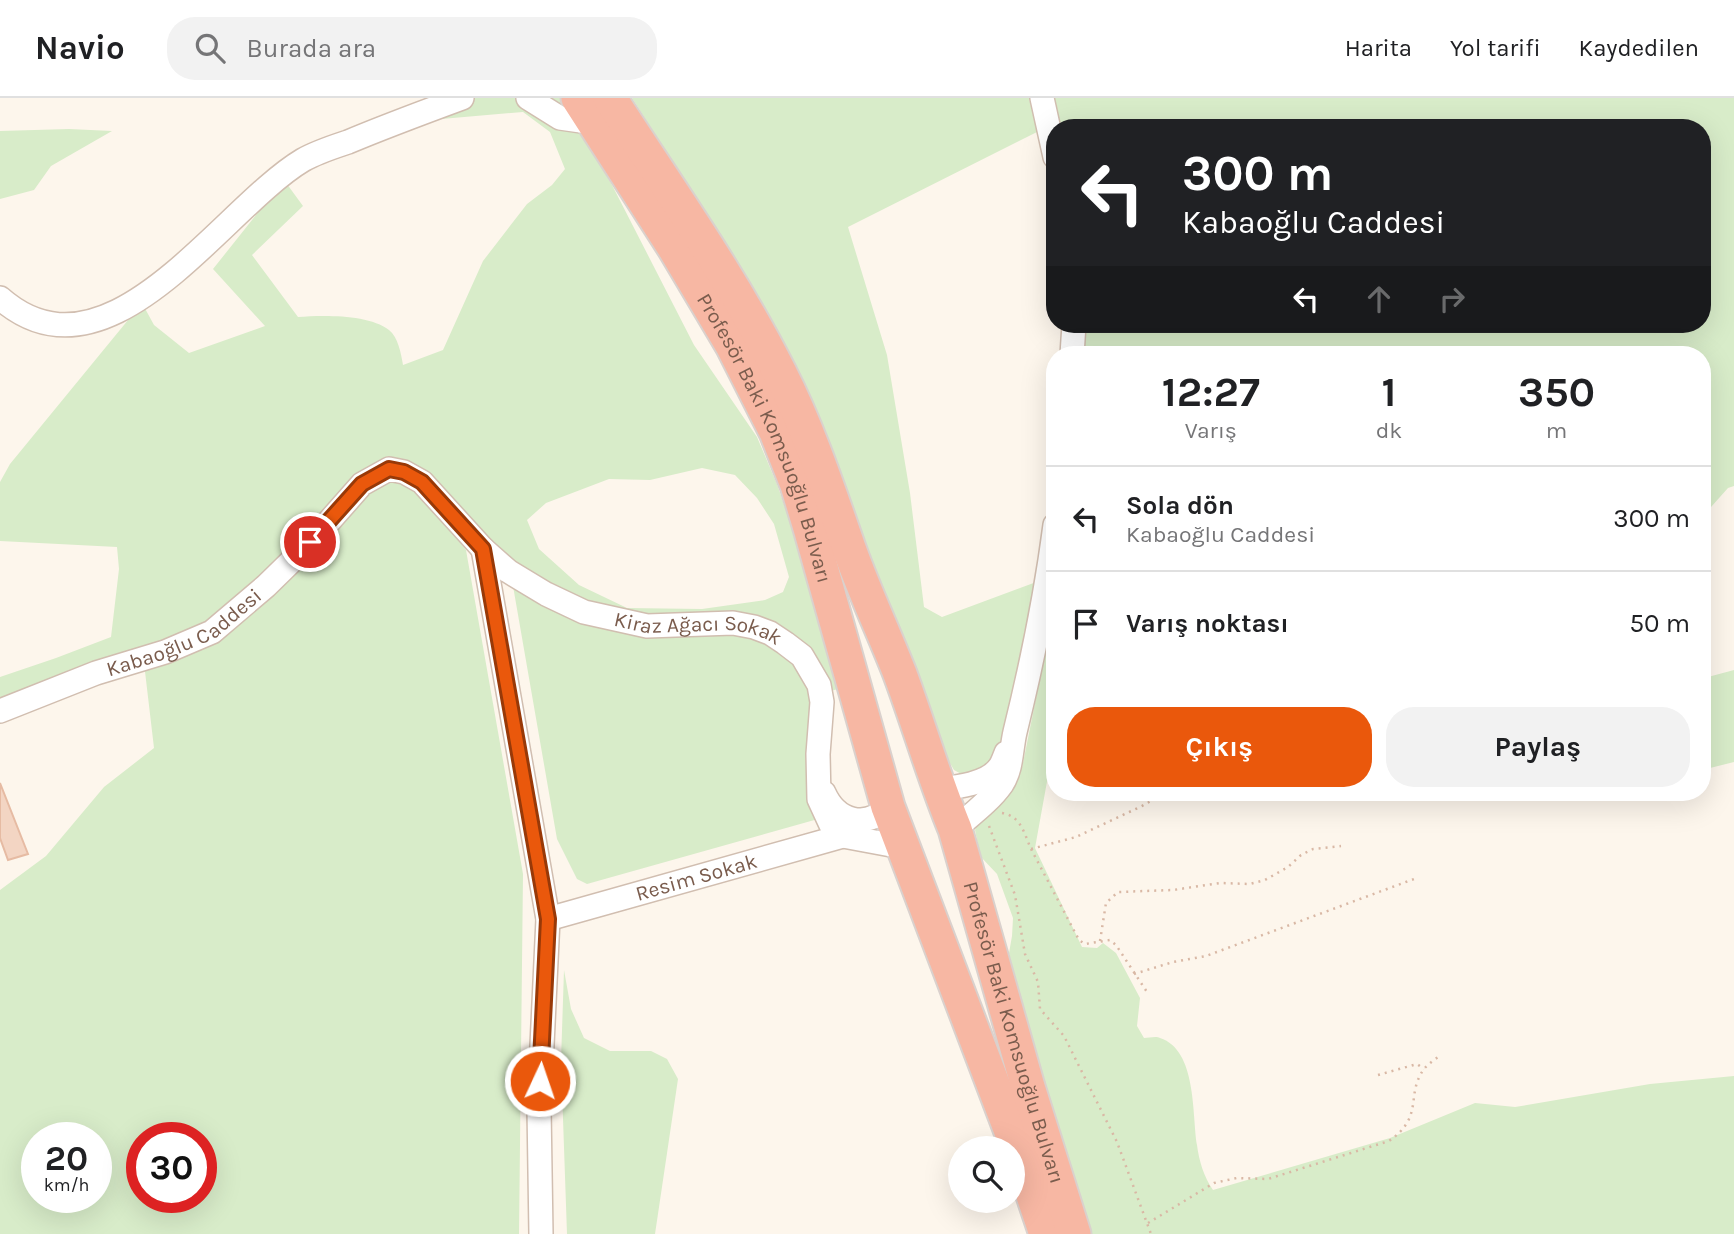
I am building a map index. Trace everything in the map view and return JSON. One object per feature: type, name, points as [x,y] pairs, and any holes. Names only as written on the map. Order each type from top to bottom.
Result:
[{"type":"highway","name":"Profesör Baki Komsuoğlu Bulvarı","points":[[594,106],[727,281],[781,374],[819,464],[852,556],[900,675],[939,789],[974,817],[1028,1087],[1074,1234]]},
{"type":"highway","name":"Profesör Baki Komsuoğlu Bulvarı","points":[[594,106],[732,345],[776,432],[797,485],[810,528],[888,807],[1010,1129],[1046,1234]]},
{"type":"highway","points":[[888,807],[907,789],[918,785],[939,789]]},
{"type":"highway","points":[[902,847],[928,849],[938,845],[974,817]]},
{"type":"street","points":[[0,298],[18,314],[68,327],[107,316],[161,285],[263,191],[304,159],[462,98]]},
{"type":"street","points":[[528,98],[561,118],[594,106]]},
{"type":"street","points":[[1042,98],[1047,119]]},
{"type":"street","name":"Kabaoğlu Caddesi","points":[[0,710],[96,673],[165,652],[212,632],[284,569],[362,484],[389,469],[404,472],[422,482],[483,549]]},
{"type":"street","points":[[483,549],[548,919],[539,1108],[541,1234]]},
{"type":"street","name":"Kiraz Ağacı Sokak","points":[[483,549],[508,571],[584,612],[647,626],[733,623],[762,630],[802,656],[819,685],[822,702],[819,799],[831,825],[843,836]]},
{"type":"street","points":[[974,817],[1003,782],[1010,765],[1046,598]]},
{"type":"street","points":[[939,789],[969,784],[991,774],[998,769],[1014,738]]},
{"type":"street","points":[[818,777],[831,805],[851,818],[867,821],[878,817],[888,807]]},
{"type":"street","points":[[843,836],[902,847]]},
{"type":"street","name":"Resim Sokak","points":[[548,919],[843,836]]},
{"type":"path","points":[[1031,849],[1076,837],[1151,801]]},
{"type":"path","points":[[1147,992],[1110,940],[1085,944],[1079,940],[1015,816],[996,812],[974,817],[1015,895],[1025,954],[1038,982],[1040,1009],[1065,1036],[1116,1142],[1151,1234]]},
{"type":"path","points":[[1100,941],[1105,903],[1118,892],[1173,890],[1220,883],[1250,884],[1265,880],[1289,867],[1301,855],[1313,849],[1341,846]]},
{"type":"path","points":[[1134,974],[1173,962],[1206,956],[1414,879]]},
{"type":"path","points":[[1148,1223],[1214,1183],[1237,1178],[1268,1179],[1389,1141],[1410,1120],[1419,1079],[1424,1069],[1441,1055]]},
{"type":"path","points":[[1378,1075],[1417,1064],[1424,1069]]},
{"type":"green space","points":[[425,98],[562,98],[612,185],[694,345],[757,437],[777,484],[847,687],[830,691],[811,657],[791,632],[764,618],[640,617],[597,608],[518,568],[396,459],[229,609],[180,637],[0,701],[0,677],[111,637],[119,569],[117,547],[0,541],[0,482],[10,464],[142,303],[154,325],[189,353],[265,326],[213,269],[284,180],[303,206],[252,255],[298,317],[358,318],[380,325],[395,337],[403,365],[443,350],[483,261],[527,204],[552,185],[565,169],[550,132],[523,112],[430,120]],"holes":[[[702,468],[735,475],[757,498],[774,524],[789,577],[783,592],[765,600],[702,609],[627,608],[579,585],[539,549],[527,520],[546,503],[609,479],[650,480]]]},
{"type":"green space","points":[[632,98],[1029,98],[1037,132],[848,227],[887,355],[910,493],[924,607],[942,617],[1039,581],[1005,749],[991,767],[963,775],[954,770],[948,760],[830,454],[691,191]]},
{"type":"green space","points":[[1053,98],[1734,98],[1734,486],[1728,488],[1711,507],[1711,346],[1083,346],[1083,333],[1711,333],[1711,119],[1058,119]]},
{"type":"green space","points":[[0,131],[112,131],[51,166],[34,190],[0,199]]},
{"type":"green space","points":[[392,477],[415,484],[466,550],[523,874],[519,1234],[0,1234],[0,890],[46,856],[104,787],[154,748],[144,663],[197,650],[375,484]]},
{"type":"green space","points":[[513,586],[757,636],[800,663],[814,702],[807,785],[818,819],[587,884],[577,879],[557,839]]},
{"type":"green space","points":[[1046,649],[1046,787],[1035,848],[1082,947],[1097,948],[1103,943],[1116,953],[1140,998],[1137,1026],[1144,1038],[1160,1038],[1172,1045],[1181,1055],[1187,1069],[1193,1101],[1199,1157],[1213,1190],[1390,1138],[1475,1103],[1515,1107],[1650,1084],[1734,1076],[1734,1234],[1090,1234],[1040,1078],[1009,953],[1013,918],[997,874],[980,856],[975,830],[983,813],[1022,768]]},
{"type":"green space","points":[[1734,670],[1734,762],[1711,768],[1711,676]]},
{"type":"green space","points":[[564,970],[571,1009],[584,1038],[610,1051],[651,1051],[667,1059],[678,1079],[655,1234],[567,1234],[561,1061]]},
{"type":"building","points":[[0,783],[28,854],[8,860],[0,838]]},
{"type":"route","points":[[310,542],[362,484],[389,469],[404,472],[422,482],[483,549],[548,919],[540,1081]]}]
